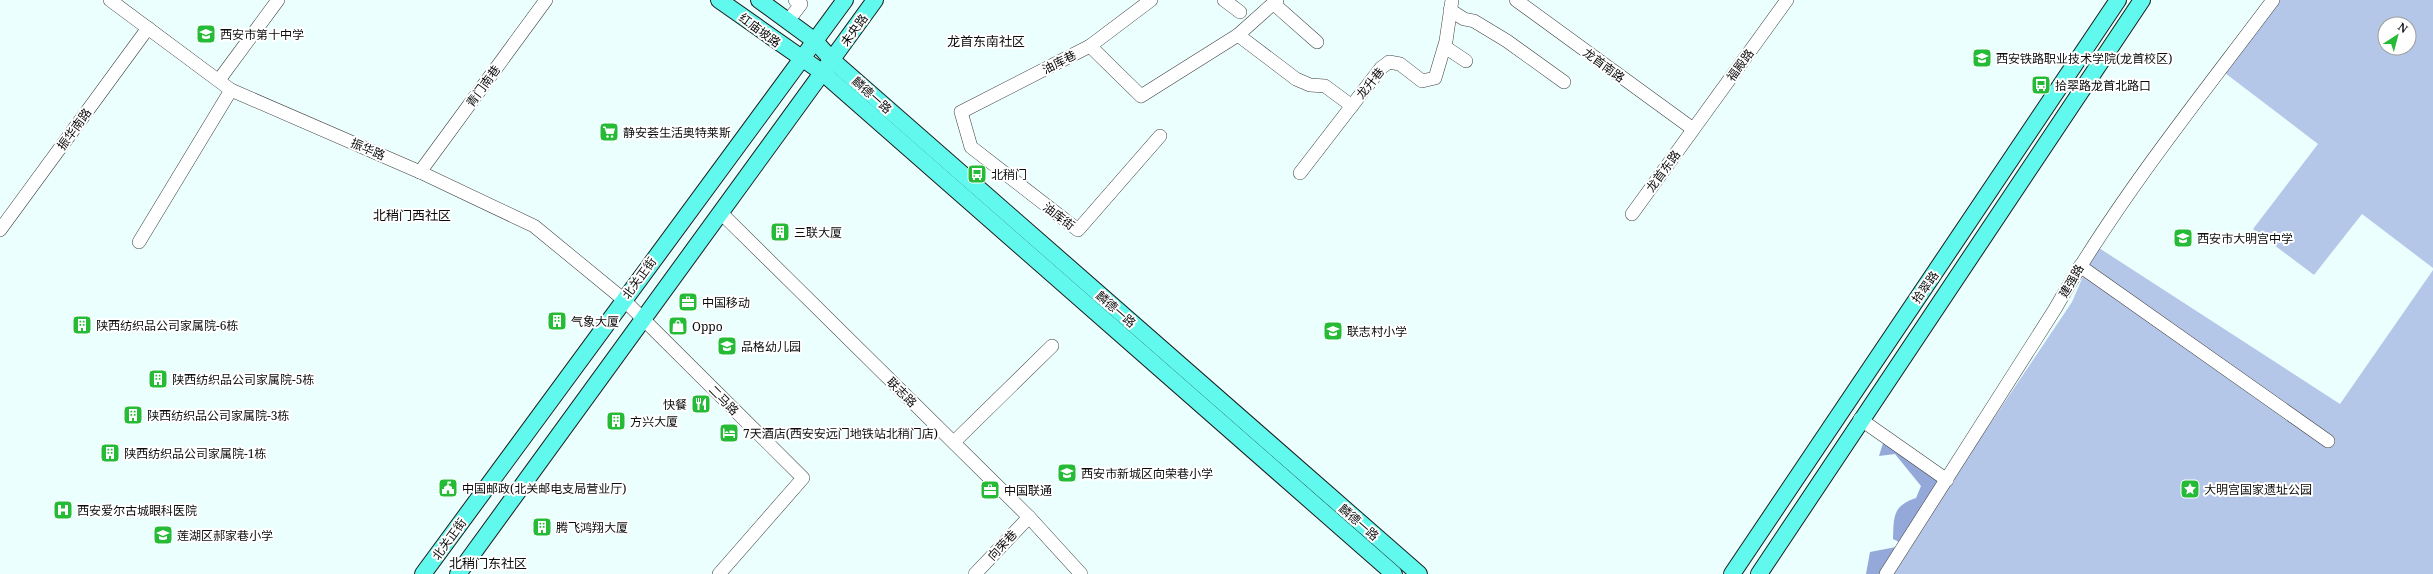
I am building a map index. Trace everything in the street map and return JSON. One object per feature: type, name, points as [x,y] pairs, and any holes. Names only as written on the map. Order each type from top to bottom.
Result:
[{"type":"main road","name":"红庙坡路","points":[[719,0],[802,59]]},
{"type":"main road","name":"红庙坡路","points":[[759,0],[815,41]]},
{"type":"main road","name":"未央路","points":[[815,41],[845,0]]},
{"type":"main road","name":"未央路","points":[[832,60],[875,0]]},
{"type":"main road","name":"拾翠路","points":[[1732,574],[2118,0]]},
{"type":"main road","name":"拾翠路","points":[[1759,574],[1860,419],[2142,0]]},
{"type":"main road","name":"北关正街","points":[[423,574],[623,299],[815,41]]},
{"type":"main road","name":"麟德一路","points":[[815,41],[832,60],[1419,574]]},
{"type":"main road","name":"麟德一路","points":[[802,59],[823,73],[1394,574]]},
{"type":"main road","points":[[458,574],[642,318],[832,60]]},
{"type":"street","name":"振华路","points":[[110,0],[231,90],[420,172],[534,226],[623,299]]},
{"type":"street","points":[[219,80],[278,0]]},
{"type":"street","name":"青门南巷","points":[[420,172],[546,0]]},
{"type":"street","points":[[788,21],[801,4],[795,0]]},
{"type":"street","name":"油库巷","points":[[961,112],[1090,46],[1151,0]]},
{"type":"street","points":[[1224,0],[1240,12]]},
{"type":"street","name":"龙首南路","points":[[1516,0],[1693,129]]},
{"type":"street","name":"福殿路","points":[[1693,129],[1787,0]]},
{"type":"street","name":"建强路","points":[[1886,574],[1948,480],[2055,309],[2080,266],[2181,122],[2273,0]]},
{"type":"street","points":[[1090,46],[1141,96],[1238,35],[1276,2],[1317,42]]},
{"type":"street","points":[[1451,5],[1464,19],[1474,21],[1507,41],[1564,82]]},
{"type":"street","name":"龙升巷","points":[[1300,172],[1382,68],[1389,62],[1400,64],[1422,81],[1435,78],[1445,47],[1451,5]]},
{"type":"street","name":"振华南路","points":[[0,230],[148,28]]},
{"type":"street","points":[[1238,35],[1296,79],[1310,85],[1330,88],[1352,106]]},
{"type":"street","points":[[1445,47],[1466,61]]},
{"type":"street","points":[[139,242],[231,90]]},
{"type":"street","name":"油库街","points":[[961,112],[971,147],[1078,230],[1160,136]]},
{"type":"street","name":"龙首东路","points":[[1632,214],[1693,129]]},
{"type":"street","name":"联志路","points":[[720,212],[1029,517],[1081,574]]},
{"type":"street","points":[[2080,266],[2328,441]]},
{"type":"street","name":"二马路","points":[[623,299],[803,478],[719,574]]},
{"type":"street","points":[[954,442],[1052,346]]},
{"type":"street","points":[[1860,419],[1948,480]]},
{"type":"street","name":"向荣巷","points":[[975,574],[1029,517]]},
{"type":"shaded area","points":[[2272,0],[2433,0],[2433,268],[2362,214],[2314,275],[2253,229],[2318,144],[2221,70]]},
{"type":"shaded area","name":"大明宫国家遗址公园","points":[[2096,246],[2340,404],[2433,270],[2433,574],[1889,574],[2072,302]]},
{"type":"shaded area","points":[[1884,440],[1942,480],[1901,543],[1893,539],[1894,518],[1898,509],[1902,505],[1916,498],[1921,486],[1895,454],[1879,456]]},
{"type":"shaded area","points":[[1896,547],[1879,574],[1866,574],[1870,552]]},
{"type":"place","name":"西安市第十中学","points":[[206,34]]},
{"type":"place","name":"西安铁路职业技术学院(龙首校区)","points":[[1982,58]]},
{"type":"place","name":"拾翠路龙首北路口","points":[[2041,85]]},
{"type":"place","name":"静安荟生活奥特莱斯","points":[[609,132]]},
{"type":"place","name":"北稍门","points":[[977,174]]},
{"type":"place","name":"三联大厦","points":[[780,232]]},
{"type":"place","name":"西安市大明宫中学","points":[[2183,238]]},
{"type":"place","name":"中国移动","points":[[688,302]]},
{"type":"place","name":"气象大厦","points":[[557,321]]},
{"type":"place","name":"陕西纺织品公司家属院-6栋","points":[[82,325]]},
{"type":"place","name":"Oppo","points":[[678,326]]},
{"type":"place","name":"联志村小学","points":[[1333,331]]},
{"type":"place","name":"品格幼儿园","points":[[727,346]]},
{"type":"place","name":"陕西纺织品公司家属院-5栋","points":[[158,379]]},
{"type":"place","name":"快餐","points":[[701,404]]},
{"type":"place","name":"陕西纺织品公司家属院-3栋","points":[[133,415]]},
{"type":"place","name":"方兴大厦","points":[[616,421]]},
{"type":"place","name":"7天酒店(西安安远门地铁站北稍门店)","points":[[729,433]]},
{"type":"place","name":"陕西纺织品公司家属院-1栋","points":[[110,453]]},
{"type":"place","name":"西安市新城区向荣巷小学","points":[[1067,473]]},
{"type":"place","name":"中国邮政(北关邮电支局营业厅)","points":[[448,488]]},
{"type":"place","name":"大明宫国家遗址公园","points":[[2190,489]]},
{"type":"place","name":"中国联通","points":[[990,490]]},
{"type":"place","name":"西安爱尔古城眼科医院","points":[[63,510]]},
{"type":"place","name":"腾飞鸿翔大厦","points":[[542,527]]},
{"type":"place","name":"莲湖区郝家巷小学","points":[[163,535]]},
{"type":"district","name":"龙首东南社区","points":[[986,41]]},
{"type":"district","name":"北稍门西社区","points":[[412,215]]},
{"type":"district","name":"北稍门东社区","points":[[488,563]]}]
